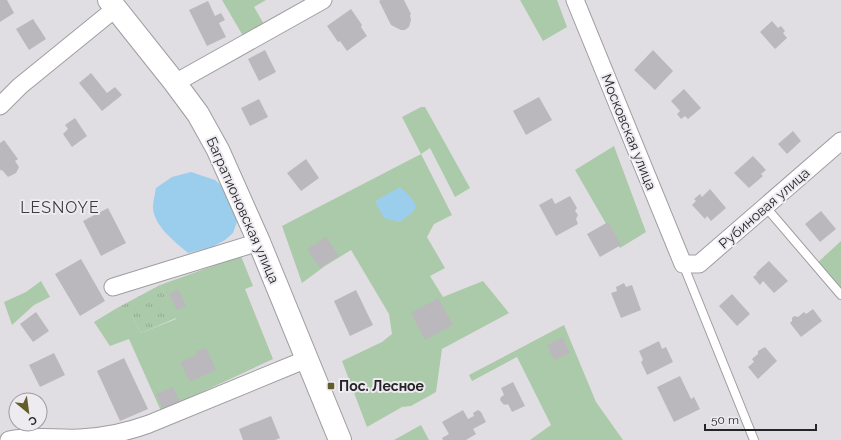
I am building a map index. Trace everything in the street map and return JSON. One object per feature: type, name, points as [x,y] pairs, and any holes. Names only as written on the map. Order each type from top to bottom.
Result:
[{"type":"main road","name":"Багратионовская улица","points":[[113,4],[198,114],[218,150],[259,242],[340,440]]},
{"type":"street","points":[[175,83],[323,0]]},
{"type":"street","name":"Московская улица","points":[[575,0],[683,264]]},
{"type":"street","points":[[0,106],[20,86],[113,4]]},
{"type":"street","name":"Рубиновая улица","points":[[683,264],[699,264],[841,141]]},
{"type":"street","points":[[113,287],[259,242]]},
{"type":"street","points":[[9,440],[20,438],[81,438],[125,432],[149,424],[307,358]]},
{"type":"lane","points":[[765,206],[841,295]]},
{"type":"lane","points":[[683,264],[754,440]]},
{"type":"green space","points":[[222,0],[266,0],[254,7],[268,31],[246,41]]},
{"type":"green space","points":[[520,0],[557,0],[567,27],[543,41]]},
{"type":"green space","points":[[421,107],[425,107],[470,188],[455,197],[430,148],[421,154],[402,117]]},
{"type":"green space","points":[[614,146],[646,232],[620,248],[575,170]]},
{"type":"green space","points":[[421,154],[452,215],[434,224],[427,237],[445,268],[430,276],[443,297],[483,281],[509,313],[442,349],[436,392],[411,406],[402,407],[367,427],[342,361],[382,342],[392,334],[389,314],[351,250],[325,266],[302,283],[282,226]]},
{"type":"green space","points":[[841,241],[841,294],[815,265]]},
{"type":"green space","points":[[241,256],[253,286],[245,289],[273,359],[161,411],[129,339],[110,346],[94,322],[117,308],[124,320],[132,316],[141,333],[176,319],[160,285]]},
{"type":"green space","points":[[41,281],[50,297],[34,305],[12,325],[4,302],[26,292]]},
{"type":"green space","points":[[160,285],[176,318],[141,333],[132,316],[124,321],[117,308]]},
{"type":"green space","points":[[564,325],[596,402],[623,440],[530,440],[551,425],[517,357],[472,381],[469,375]]},
{"type":"green space","points":[[421,425],[429,440],[394,440]]},
{"type":"water","points":[[191,172],[215,180],[230,193],[238,219],[233,233],[225,240],[212,247],[188,253],[161,227],[154,214],[153,207],[156,188],[172,177]]},
{"type":"water","points":[[400,187],[410,196],[416,206],[413,212],[400,222],[384,218],[375,201]]},
{"type":"building","points":[[0,0],[7,0],[14,13],[0,22]]},
{"type":"building","points":[[404,0],[411,14],[409,27],[405,30],[401,30],[391,25],[379,1]]},
{"type":"building","points":[[208,1],[215,16],[221,13],[225,20],[219,23],[226,37],[207,46],[189,10]]},
{"type":"building","points":[[351,9],[362,25],[361,27],[367,36],[347,51],[340,41],[338,42],[327,26]]},
{"type":"building","points":[[33,19],[46,39],[29,50],[16,29]]},
{"type":"building","points":[[772,21],[778,28],[781,26],[785,31],[783,33],[787,38],[775,49],[760,32]]},
{"type":"building","points":[[265,50],[276,72],[259,81],[248,59]]},
{"type":"building","points":[[653,50],[673,71],[655,90],[634,70]]},
{"type":"building","points":[[91,73],[107,93],[115,87],[122,95],[102,111],[79,83]]},
{"type":"building","points":[[684,89],[701,108],[688,119],[685,116],[681,119],[677,114],[680,111],[671,101]]},
{"type":"building","points":[[539,97],[552,120],[526,135],[513,111]]},
{"type":"building","points":[[259,99],[268,117],[250,126],[241,108]]},
{"type":"building","points":[[75,118],[87,136],[72,147],[63,134],[68,129],[65,125]]},
{"type":"building","points":[[793,131],[801,141],[787,154],[778,144]]},
{"type":"building","points":[[4,140],[18,159],[15,161],[19,167],[16,173],[8,177],[0,169],[0,143]]},
{"type":"building","points":[[753,156],[766,170],[761,174],[763,176],[749,188],[734,173]]},
{"type":"building","points":[[306,159],[319,178],[301,191],[287,173]]},
{"type":"building","points":[[710,189],[726,208],[711,221],[707,216],[705,219],[692,205],[696,201],[694,199],[700,194],[702,197]]},
{"type":"building","points":[[570,196],[577,208],[575,211],[578,215],[576,219],[578,224],[556,236],[539,205],[552,198],[555,204]]},
{"type":"building","points":[[108,208],[126,243],[101,256],[83,221]]},
{"type":"building","points":[[821,211],[836,229],[820,242],[805,224]]},
{"type":"building","points":[[608,222],[621,245],[600,257],[587,234]]},
{"type":"building","points":[[326,237],[339,256],[320,268],[307,249]]},
{"type":"building","points":[[81,259],[105,301],[80,316],[55,274]]},
{"type":"building","points":[[769,261],[788,281],[774,293],[763,281],[760,285],[753,277]]},
{"type":"building","points":[[624,283],[626,287],[632,285],[641,310],[621,318],[611,293],[617,291],[616,287]]},
{"type":"building","points":[[178,289],[186,306],[177,310],[169,294]]},
{"type":"building","points":[[356,290],[373,325],[350,336],[334,301]]},
{"type":"building","points":[[732,294],[750,314],[737,326],[719,306]]},
{"type":"building","points":[[438,298],[453,325],[425,340],[411,313]]},
{"type":"building","points":[[813,309],[822,321],[801,337],[790,323],[792,318],[794,316],[798,317],[804,312],[806,314]]},
{"type":"building","points":[[36,312],[49,331],[33,342],[20,324]]},
{"type":"building","points":[[563,337],[570,353],[554,360],[547,345]]},
{"type":"building","points":[[659,341],[662,349],[666,347],[673,362],[647,375],[641,362],[643,360],[639,351]]},
{"type":"building","points":[[765,347],[777,361],[758,379],[748,367],[754,362],[752,359],[758,354],[758,351]]},
{"type":"building","points":[[203,348],[207,349],[216,370],[190,382],[180,362],[196,355],[197,351]]},
{"type":"building","points":[[54,353],[65,375],[40,387],[29,365]]},
{"type":"building","points":[[124,358],[148,409],[120,421],[97,371]]},
{"type":"building","points":[[680,376],[691,399],[694,397],[700,409],[674,422],[657,387]]},
{"type":"building","points":[[513,382],[525,406],[512,412],[508,404],[503,404],[500,400],[504,395],[501,388]]},
{"type":"building","points":[[173,387],[180,402],[163,410],[156,394]]},
{"type":"building","points":[[463,410],[468,419],[474,416],[473,413],[478,410],[481,412],[486,422],[473,429],[476,434],[466,440],[443,440],[442,438],[449,434],[442,422]]},
{"type":"building","points":[[271,416],[280,438],[275,440],[243,440],[239,429]]},
{"type":"place","name":"Пос. Лесное","points":[[331,386]]},
{"type":"district","name":"LESNOYE","points":[[60,207]]}]
